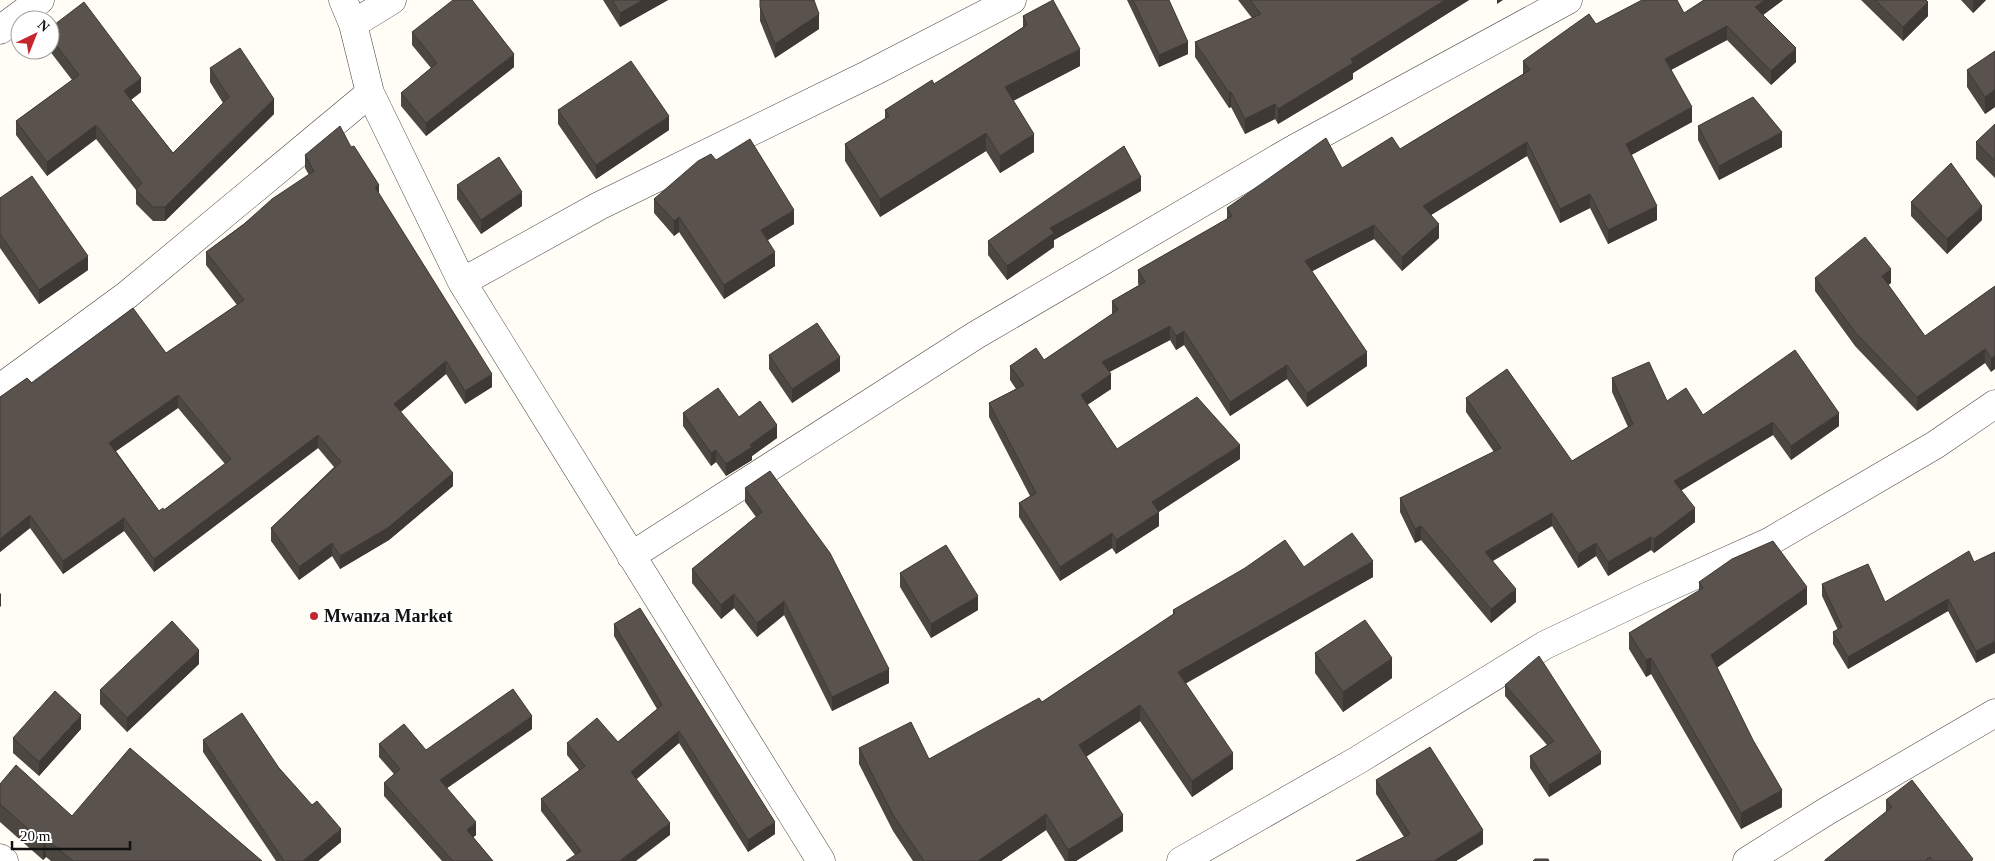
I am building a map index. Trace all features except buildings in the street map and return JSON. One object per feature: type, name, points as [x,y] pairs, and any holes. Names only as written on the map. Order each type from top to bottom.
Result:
[{"type":"street","points":[[0,30],[40,0]]},
{"type":"street","points":[[392,0],[348,12],[370,93],[462,282],[821,861]]},
{"type":"street","points":[[462,282],[599,206],[869,74],[1012,0]]},
{"type":"street","points":[[631,556],[976,335],[1292,150],[1568,0]]},
{"type":"street","points":[[0,388],[127,295],[370,93]]},
{"type":"street","points":[[1181,861],[1358,760],[1545,645],[1644,598],[1770,542],[1935,445],[1995,404]]},
{"type":"street","points":[[1746,861],[1827,811],[1995,713]]},
{"type":"street","points":[[0,858],[4,861]]},
{"type":"place","name":"Mwanza Market","points":[[314,616]]}]
